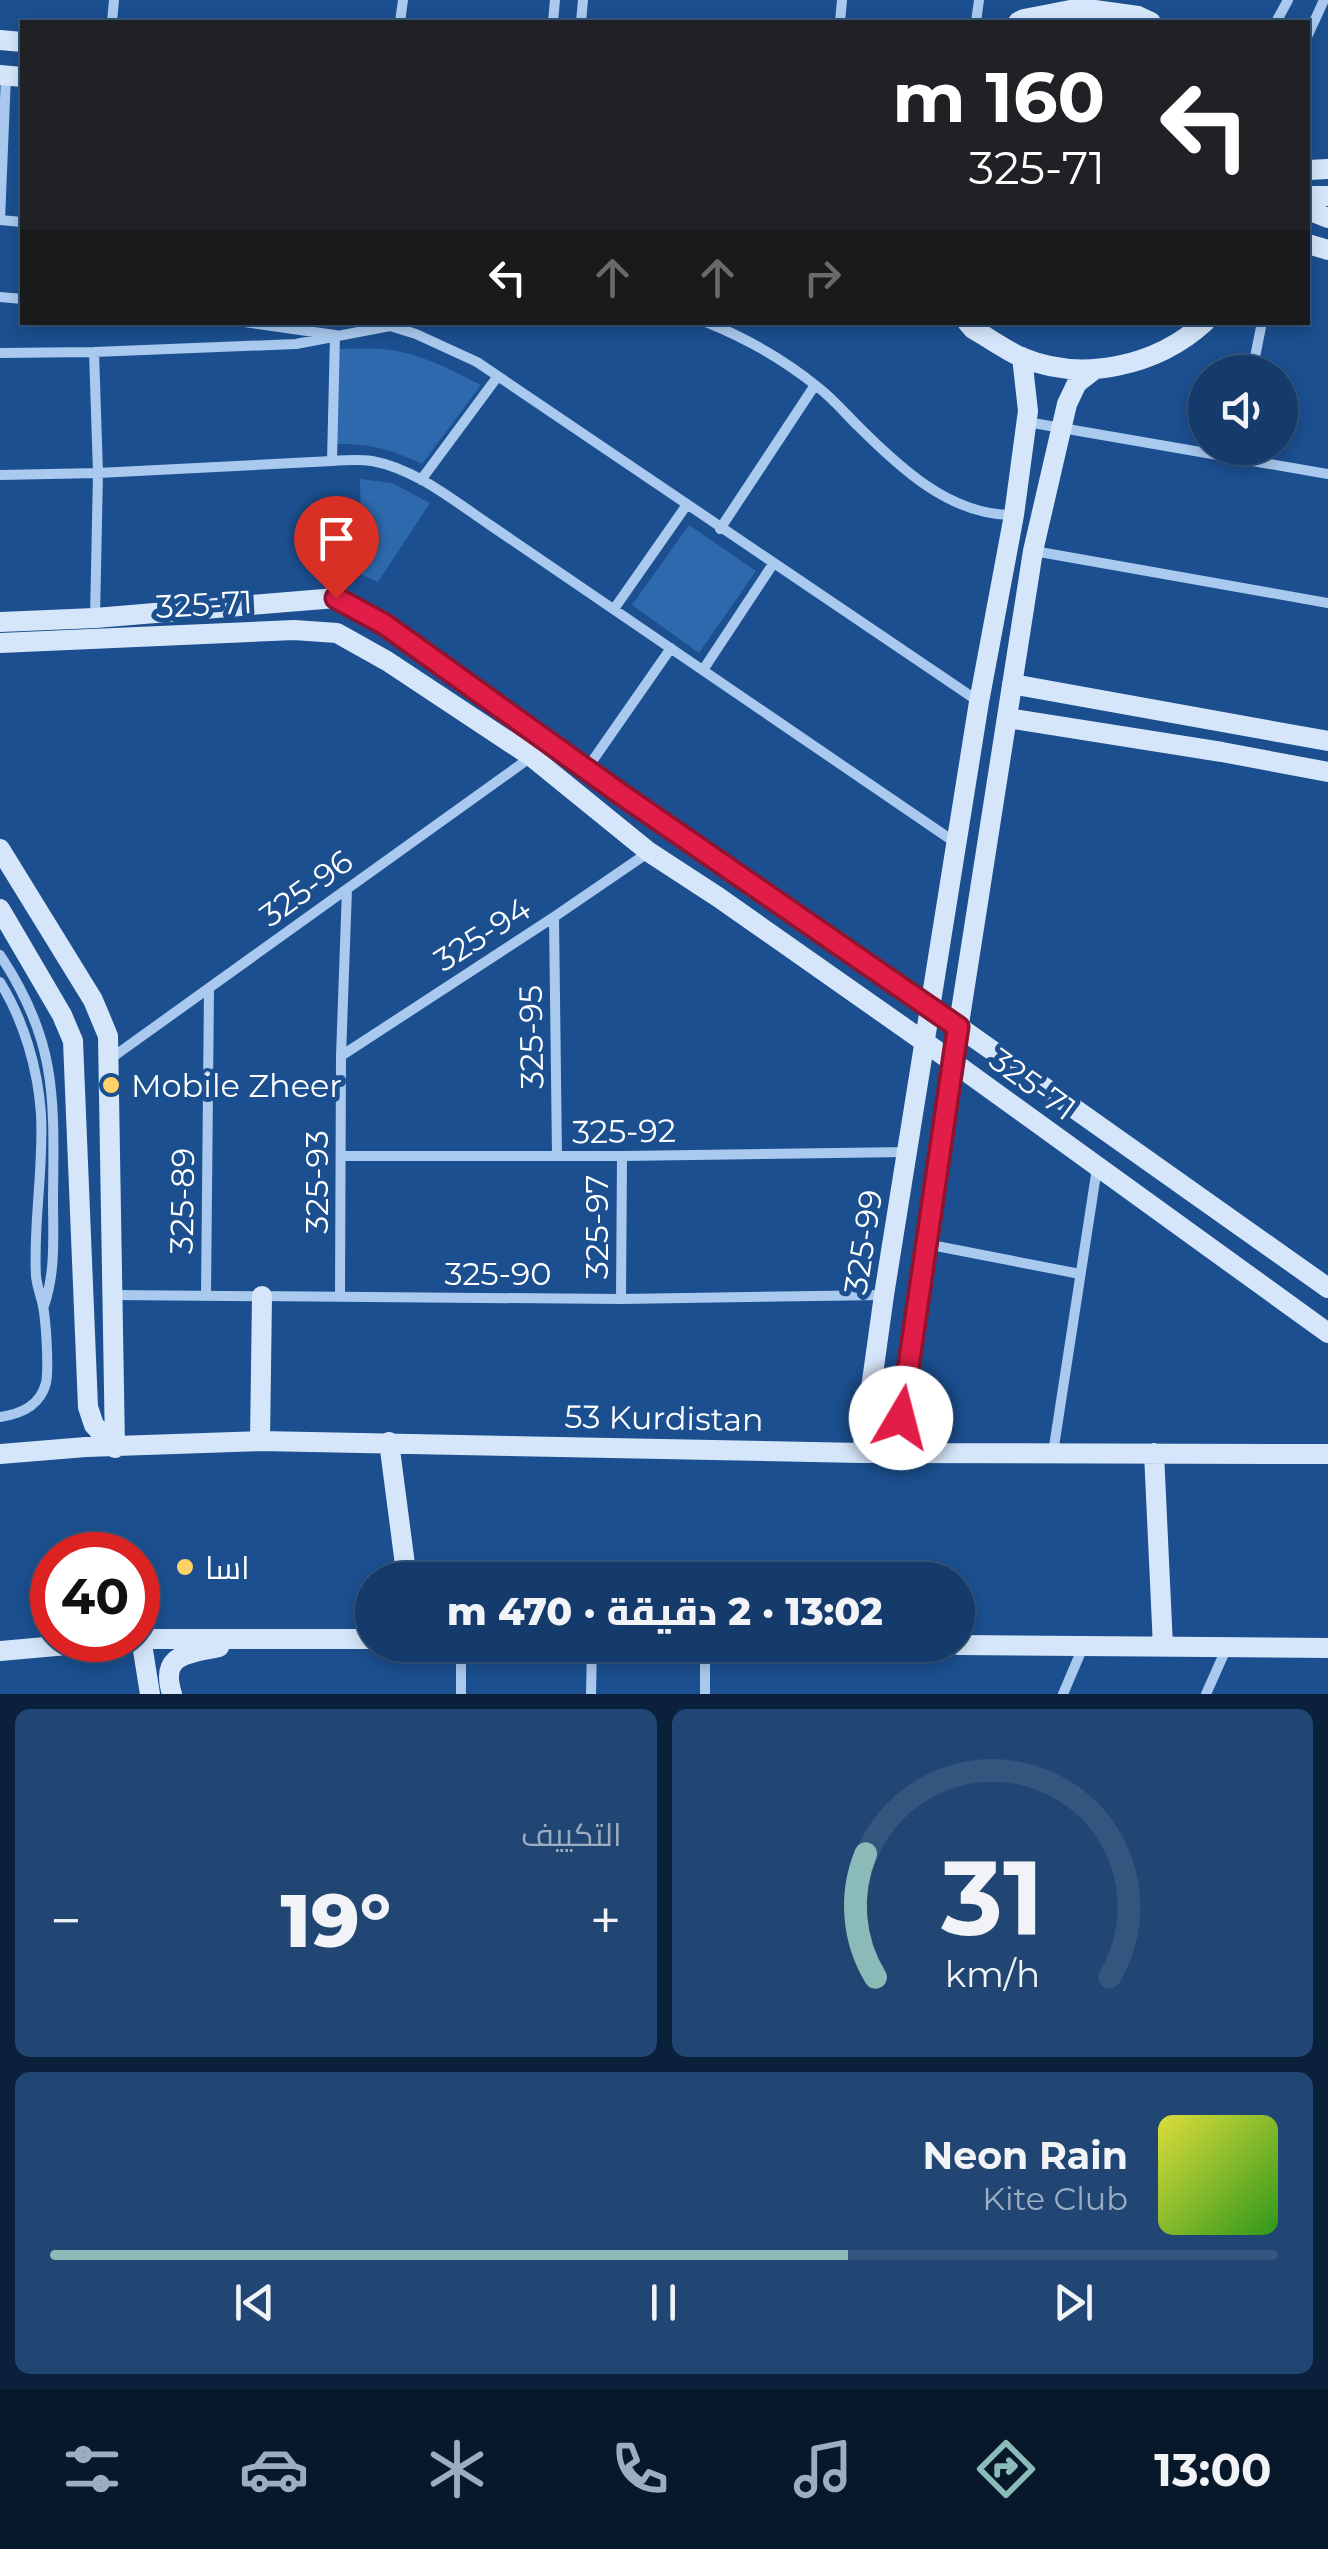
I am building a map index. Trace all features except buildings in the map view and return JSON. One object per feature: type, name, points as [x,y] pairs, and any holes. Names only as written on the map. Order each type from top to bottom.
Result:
[{"type":"street","points":[[1310,30],[1324,0]]},
{"type":"street","points":[[1022,20],[1081,8],[1147,20]]},
{"type":"street","points":[[0,220],[9,76]]},
{"type":"street","points":[[300,325],[334,335]]},
{"type":"street","points":[[0,353],[296,344],[388,325]]},
{"type":"street","points":[[395,325],[477,362],[979,702]]},
{"type":"street","points":[[714,325],[814,384],[888,456],[932,490],[969,508],[992,515],[1014,515]]},
{"type":"street","points":[[970,325],[1022,357],[1058,367],[1095,369],[1144,360],[1188,338],[1202,325]]},
{"type":"street","points":[[1255,355],[1261,325]]},
{"type":"street","points":[[332,460],[334,335]]},
{"type":"street","points":[[94,352],[98,473],[95,618]]},
{"type":"street","name":"325-99","points":[[862,1453],[979,702],[1014,515],[1028,411],[1022,357]]},
{"type":"street","points":[[896,1452],[1033,551],[1067,404],[1077,384],[1095,369]]},
{"type":"street","points":[[422,480],[498,376]]},
{"type":"street","points":[[720,529],[814,384]]},
{"type":"street","points":[[1027,422],[1188,446]]},
{"type":"street","points":[[0,475],[332,460],[369,460],[392,466],[422,480],[957,843]]},
{"type":"street","points":[[1289,465],[1328,474]]},
{"type":"street","points":[[614,609],[686,506]]},
{"type":"street","points":[[1033,551],[1328,603]]},
{"type":"street","points":[[703,670],[774,564]]},
{"type":"street","name":"325-71","points":[[0,622],[336,598],[384,624],[586,770],[1328,1288]]},
{"type":"street","name":"325-71","points":[[0,643],[294,630],[337,634],[387,661],[532,757],[649,852],[953,1062],[1328,1334]]},
{"type":"street","points":[[586,770],[670,648]]},
{"type":"street","points":[[1012,684],[1328,741]]},
{"type":"street","points":[[1007,718],[1328,772]]},
{"type":"street","name":"325-96","points":[[109,1059],[532,757]]},
{"type":"street","points":[[0,849],[92,1000],[108,1036],[116,1448]]},
{"type":"street","name":"325-94","points":[[342,1056],[649,852]]},
{"type":"street","name":"325-93","points":[[340,1296],[348,889]]},
{"type":"street","points":[[0,909],[74,1040],[88,1408],[94,1426],[116,1448]]},
{"type":"street","name":"325-95","points":[[554,917],[557,1156]]},
{"type":"street","points":[[0,955],[33,1012],[51,1080],[53,1270],[44,1307]]},
{"type":"street","points":[[0,982],[18,1018],[37,1083],[41,1116],[36,1272],[44,1307],[47,1370],[40,1398],[17,1415],[0,1417]]},
{"type":"street","name":"325-89","points":[[206,1295],[209,988]]},
{"type":"street","name":"325-92","points":[[341,1156],[908,1152]]},
{"type":"street","name":"325-97","points":[[621,1298],[622,1156]]},
{"type":"street","points":[[1052,1453],[1097,1168]]},
{"type":"street","points":[[926,1244],[1080,1274]]},
{"type":"street","name":"325-90","points":[[112,1295],[621,1298],[884,1294]]},
{"type":"street","points":[[260,1441],[262,1296]]},
{"type":"street","points":[[868,1412],[883,1422],[901,1418]]},
{"type":"street","name":"53 Kurdistan","points":[[0,1454],[260,1441],[862,1453],[1328,1454]]},
{"type":"street","points":[[389,1442],[405,1562]]},
{"type":"street","points":[[1154,1453],[1162,1646]]},
{"type":"street","points":[[172,1694],[168,1674],[176,1659],[236,1638]]},
{"type":"street","points":[[160,1639],[355,1639]]},
{"type":"street","points":[[975,1644],[1328,1648]]},
{"type":"street","points":[[1063,1694],[1083,1646]]},
{"type":"street","points":[[1206,1694],[1226,1647]]},
{"type":"street","points":[[0,1651],[30,1648]]},
{"type":"street","points":[[141,1662],[150,1694]]},
{"type":"street","points":[[461,1694],[462,1662]]},
{"type":"street","points":[[591,1694],[592,1662]]},
{"type":"street","points":[[704,1662],[705,1694]]},
{"type":"shaded area","points":[[333,349],[382,349],[421,357],[481,385],[422,464],[379,448],[334,444]]},
{"type":"shaded area","points":[[360,479],[392,483],[430,503],[378,582],[362,575]]},
{"type":"shaded area","points":[[689,525],[756,571],[699,653],[632,605]]},
{"type":"place","name":"Mobile Zheer","points":[[111,1085]]},
{"type":"place","name":"اسا","points":[[185,1567]]},
{"type":"route","points":[[336,598],[384,624],[618,792],[958,1027],[901,1418]]}]
